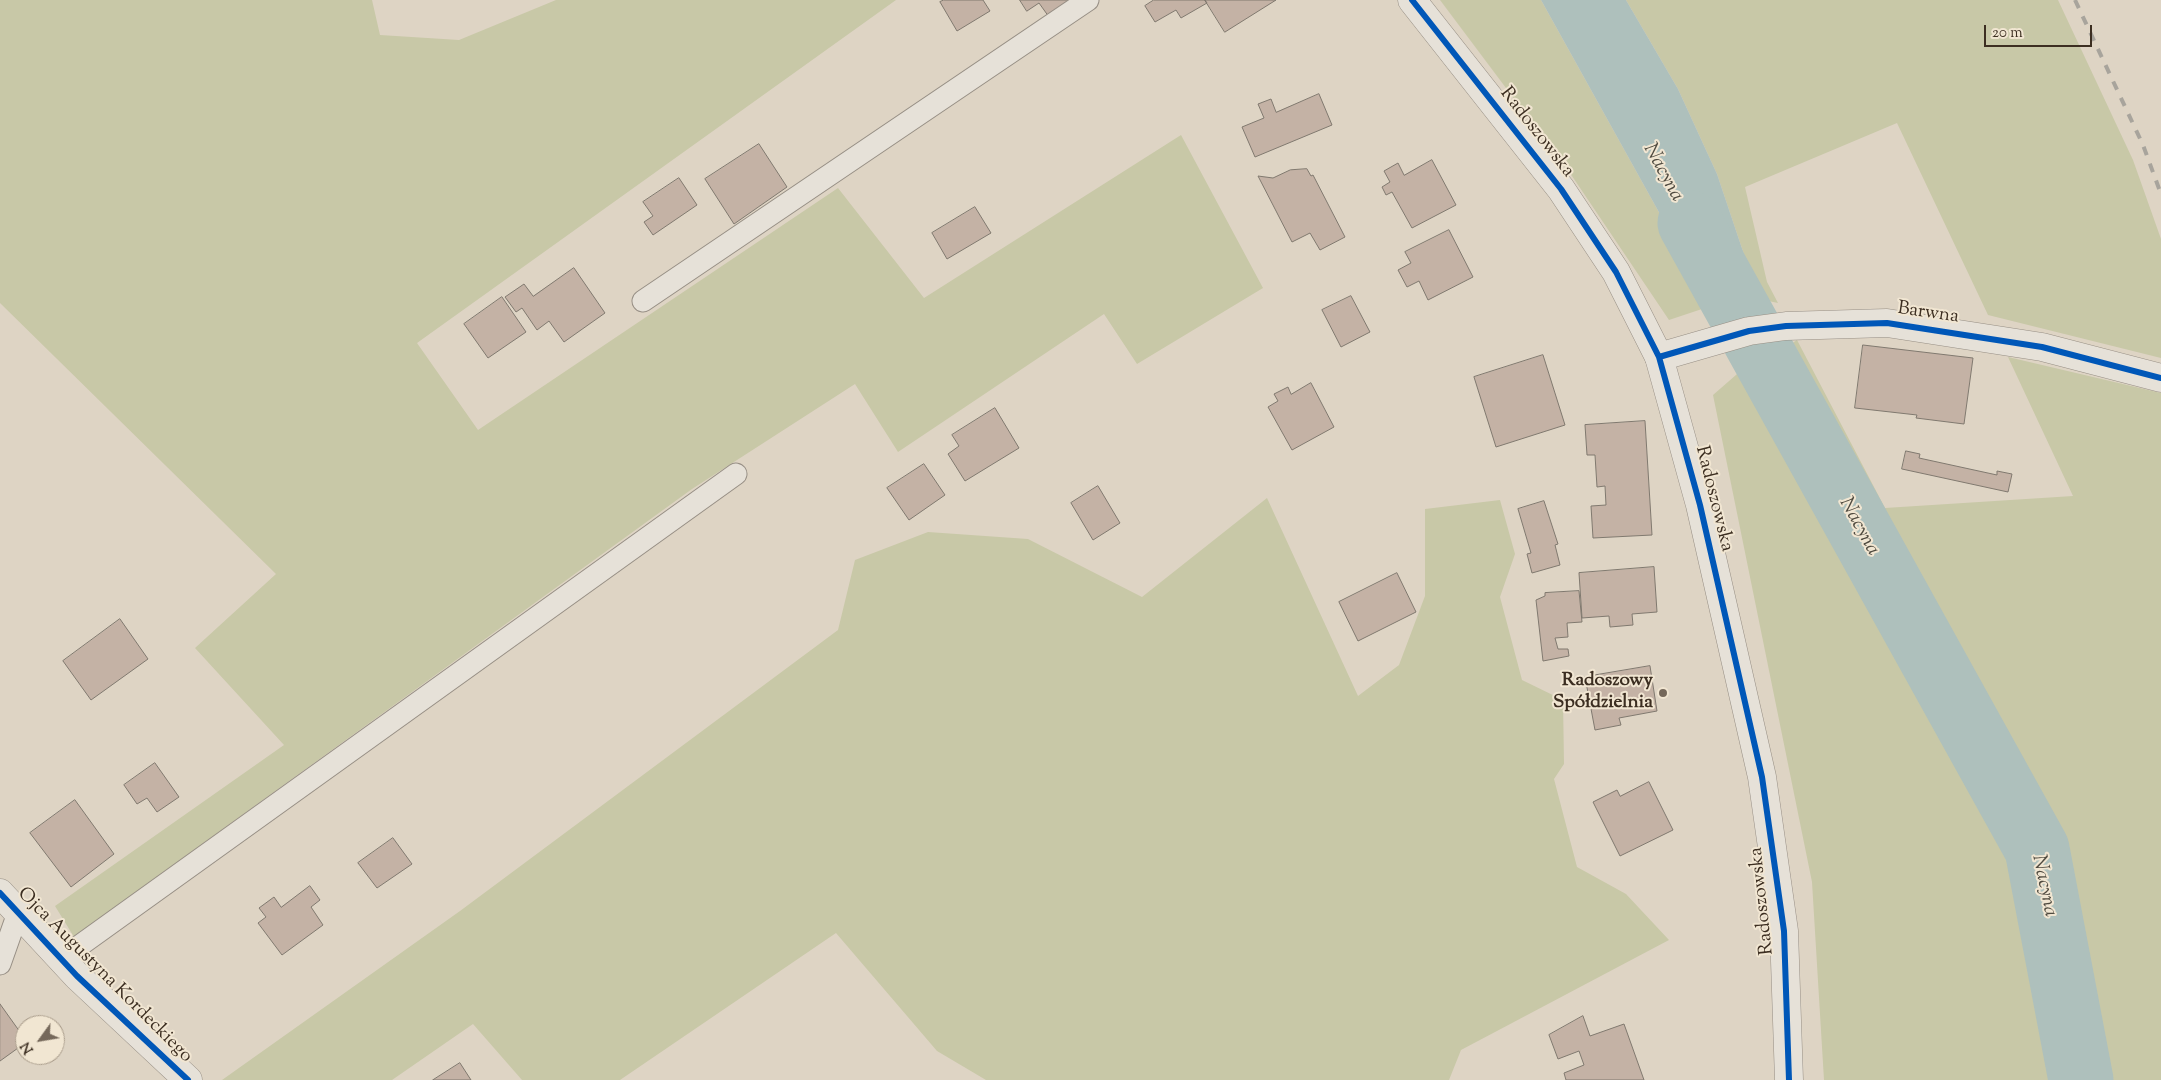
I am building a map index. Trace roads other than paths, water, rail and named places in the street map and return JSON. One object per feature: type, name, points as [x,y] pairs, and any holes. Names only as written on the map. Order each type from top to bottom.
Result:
[{"type":"street","name":"Radoszowska","points":[[1412,0],[1561,189],[1616,272],[1659,357],[1700,505],[1762,777],[1784,931],[1789,1080]]},
{"type":"street","name":"Barwna","points":[[1659,357],[1749,331],[1786,326],[1887,323],[2042,347],[2161,378]]},
{"type":"street","name":"Ojca Augustyna Kordeckiego","points":[[9,903],[62,959],[188,1080]]},
{"type":"lane","points":[[643,301],[1088,0]]},
{"type":"lane","points":[[62,959],[736,474]]},
{"type":"lane","points":[[0,964],[9,903]]},
{"type":"water","points":[[1541,0],[1626,0],[1678,89],[1717,174],[1759,299],[1711,306]]},
{"type":"waterway","name":"Nacyna","points":[[1690,223],[2037,849],[2081,1080]]},
{"type":"railway","points":[[2075,0],[2143,145],[2161,194]]},
{"type":"place","name":"Radoszowy Spółdzielnia","points":[[1663,693]]}]
